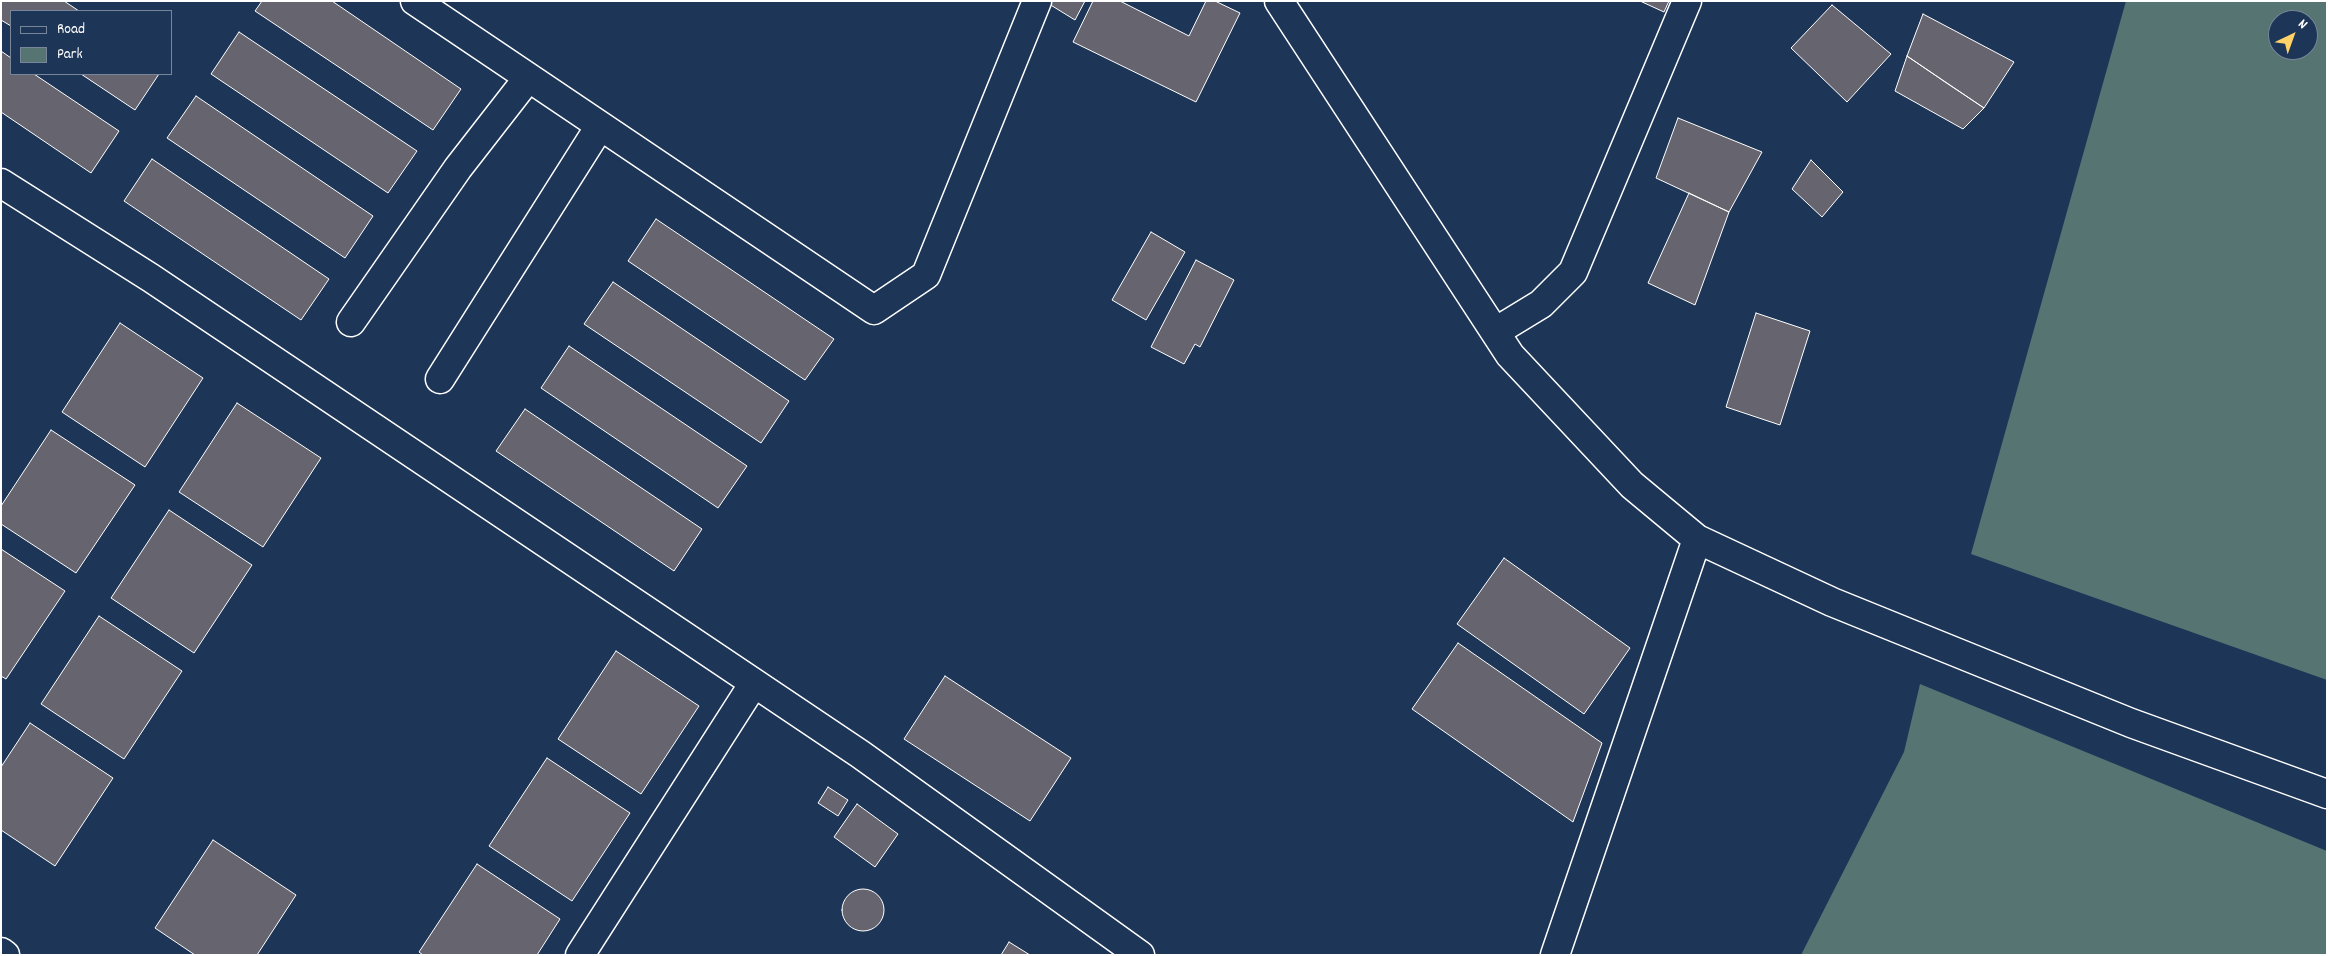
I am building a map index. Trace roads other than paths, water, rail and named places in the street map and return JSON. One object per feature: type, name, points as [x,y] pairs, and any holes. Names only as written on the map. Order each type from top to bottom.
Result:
[{"type":"street","points":[[415,1],[874,310],[926,275],[1037,1]]},
{"type":"street","points":[[1279,1],[1510,356],[1632,485],[1697,539],[1832,602],[2122,720],[2327,794]]},
{"type":"street","points":[[1495,332],[1541,304],[1573,272],[1687,1]]},
{"type":"street","points":[[351,322],[458,168],[528,78]]},
{"type":"street","points":[[440,378],[600,126]]},
{"type":"street","points":[[1,183],[151,278],[860,754],[1140,955]]},
{"type":"street","points":[[1555,955],[1697,539]]},
{"type":"street","points":[[580,955],[754,683]]},
{"type":"street","points":[[1,952],[5,955]]}]
